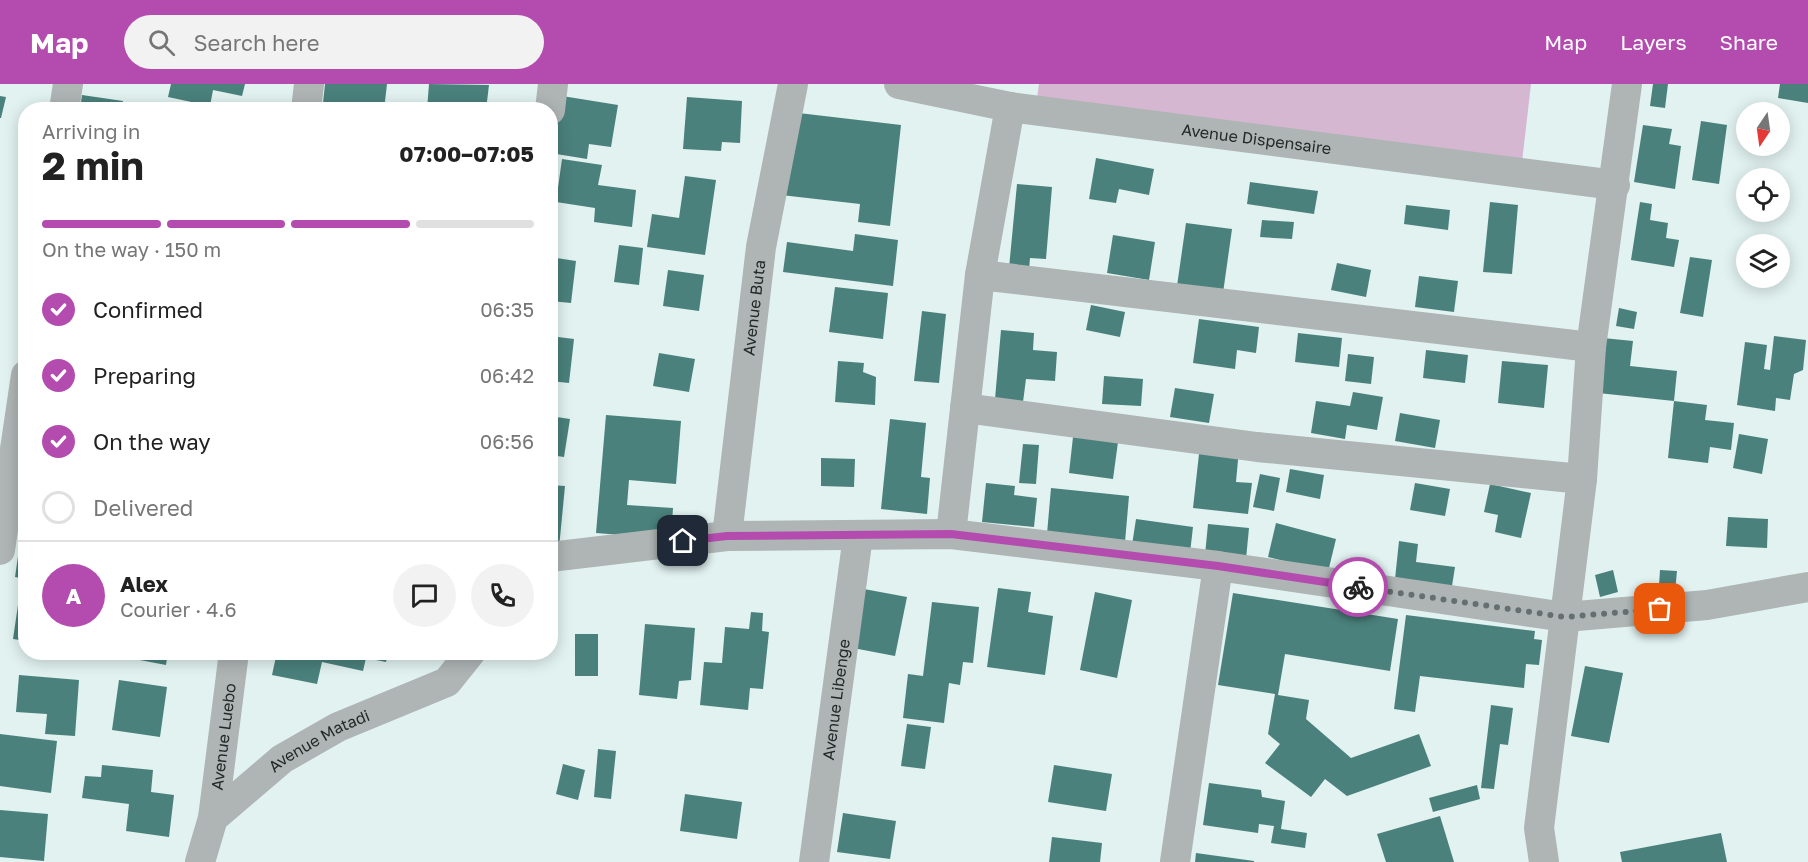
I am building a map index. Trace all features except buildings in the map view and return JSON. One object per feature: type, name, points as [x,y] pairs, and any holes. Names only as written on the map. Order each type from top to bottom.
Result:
[{"type":"street","points":[[65,102],[68,84]]},
{"type":"street","points":[[307,102],[309,84]]},
{"type":"street","points":[[551,102],[553,84]]},
{"type":"street","name":"Avenue Buta","points":[[727,536],[761,247],[793,84]]},
{"type":"street","name":"Avenue Dispensaire","points":[[899,84],[982,92],[1010,106],[1615,185]]},
{"type":"street","points":[[1544,862],[1539,828],[1582,479],[1592,347],[1627,84]]},
{"type":"street","points":[[951,534],[980,275],[1010,106]]},
{"type":"street","points":[[980,275],[1592,347]]},
{"type":"street","points":[[965,408],[1257,447],[1582,479]]},
{"type":"street","points":[[0,549],[18,429]]},
{"type":"street","points":[[558,556],[727,536],[951,534],[1218,566],[1565,617],[1707,605],[1808,587]]},
{"type":"street","name":"Avenue Libenge","points":[[814,862],[858,536]]},
{"type":"street","points":[[1175,862],[1218,566]]},
{"type":"street","name":"Avenue Luebo","points":[[213,818],[233,660]]},
{"type":"street","name":"Avenue Matadi","points":[[213,818],[282,759],[338,727],[447,682],[465,660]]},
{"type":"street","points":[[200,862],[213,818]]},
{"type":"shaded area","points":[[1039,84],[1531,84],[1522,162],[1036,106]]},
{"type":"way so far","points":[[1358,587],[1565,617],[1660,609]]},
{"type":"route","points":[[683,541],[727,536],[951,534],[1218,566],[1358,587]]}]
